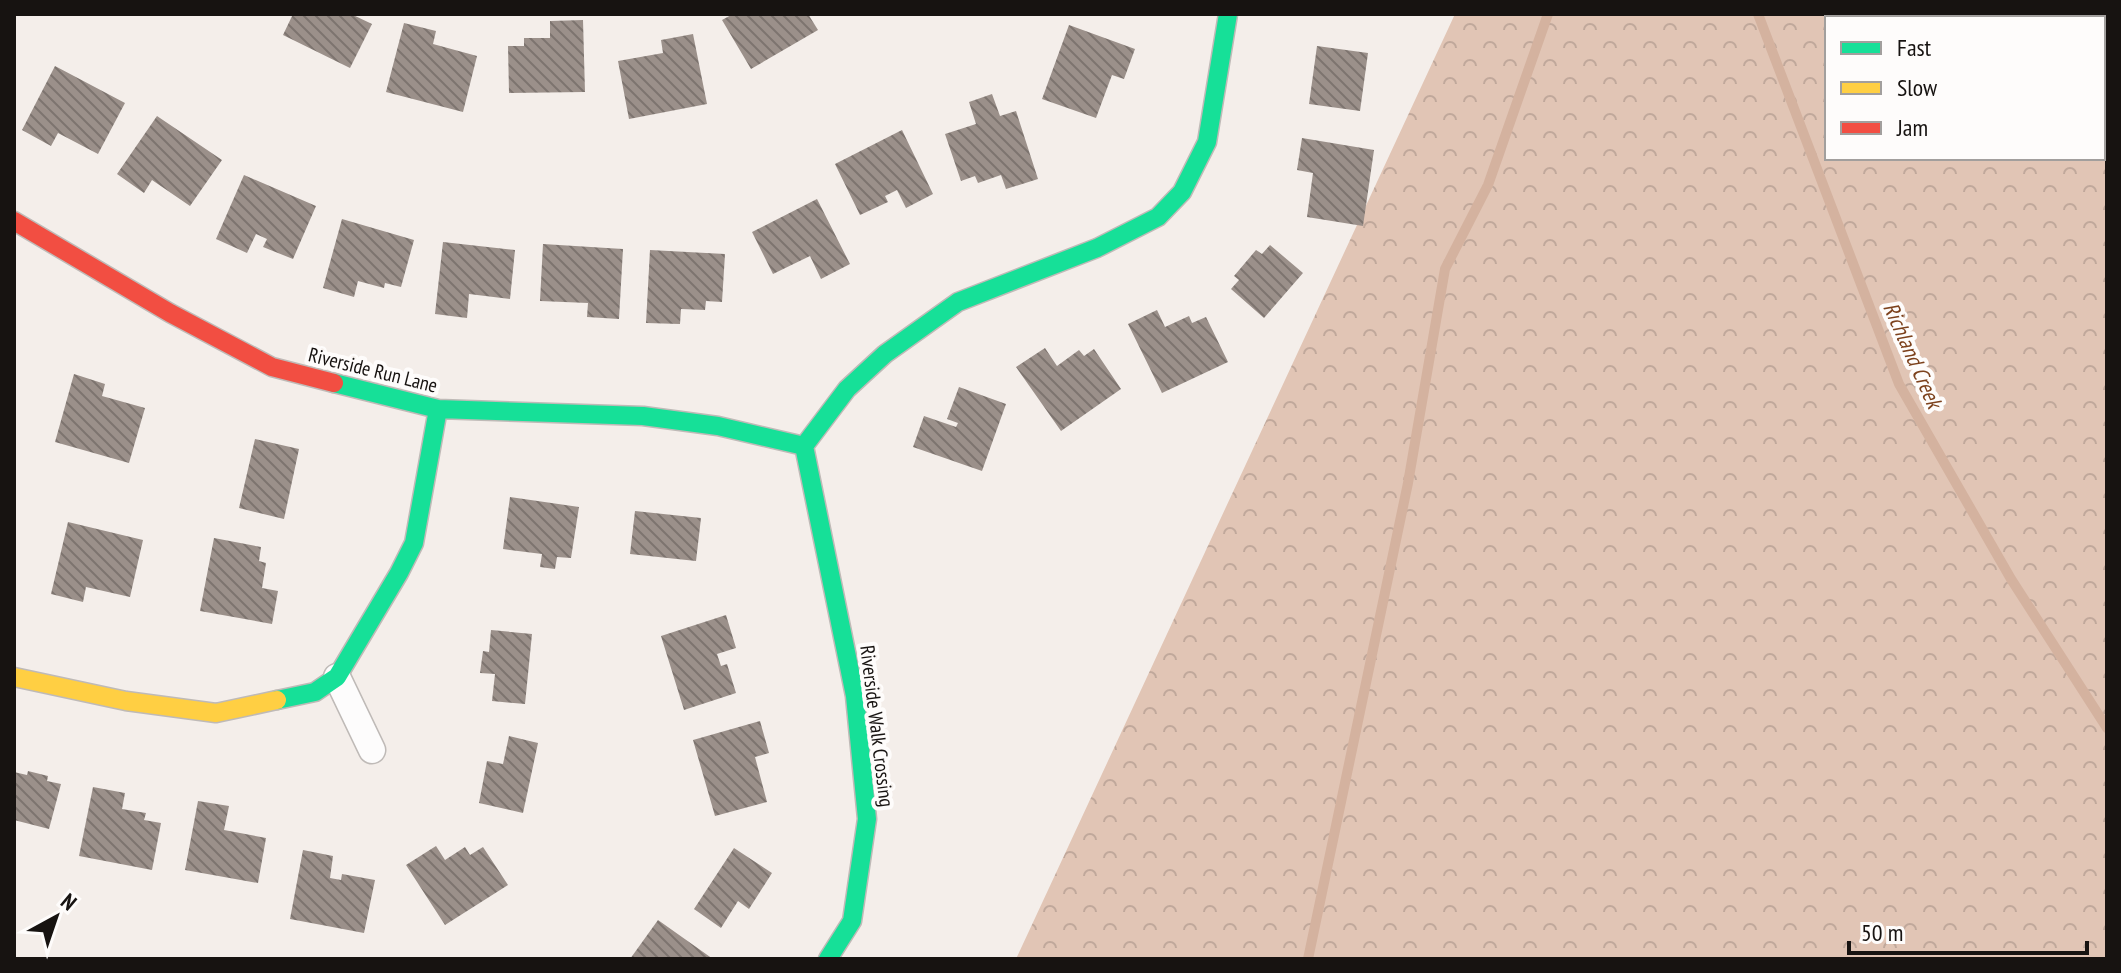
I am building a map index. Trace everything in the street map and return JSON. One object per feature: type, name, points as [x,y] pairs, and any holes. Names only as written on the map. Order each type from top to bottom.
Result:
[{"type":"street","points":[[804,446],[847,389],[885,354],[958,302],[1097,248],[1158,217],[1182,192],[1207,142],[1228,14]]},
{"type":"street","name":"Riverside Run Lane","points":[[14,221],[170,313],[272,367],[438,409],[643,416],[718,426],[804,446]]},
{"type":"street","points":[[14,677],[126,701],[216,713],[315,692],[337,677],[414,543],[438,409]]},
{"type":"street","name":"Riverside Walk Crossing","points":[[804,446],[855,696],[867,819],[852,921],[828,959]]},
{"type":"street","points":[[337,677],[372,750]]},
{"type":"green space","points":[[1455,14],[2107,14],[2107,959],[1016,959]]},
{"type":"building","points":[[293,14],[351,14],[372,24],[350,68],[283,35]]},
{"type":"building","points":[[733,14],[808,14],[818,30],[751,69],[722,20]]},
{"type":"building","points":[[583,20],[585,92],[509,93],[508,46],[524,46],[524,38],[550,38],[550,21]]},
{"type":"building","points":[[404,23],[436,31],[433,44],[477,56],[463,112],[386,92]]},
{"type":"building","points":[[1069,25],[1135,49],[1124,79],[1112,75],[1096,118],[1042,99]]},
{"type":"building","points":[[693,34],[707,104],[629,119],[618,61],[663,53],[661,40]]},
{"type":"building","points":[[1317,46],[1368,53],[1360,111],[1309,104]]},
{"type":"building","points":[[55,66],[125,103],[98,154],[58,133],[51,146],[22,130]]},
{"type":"building","points":[[992,94],[1000,116],[1016,111],[1038,179],[1006,189],[1001,175],[978,183],[975,176],[961,181],[945,134],[976,124],[969,102]]},
{"type":"building","points":[[157,116],[222,160],[190,206],[152,180],[144,193],[117,174]]},
{"type":"building","points":[[902,130],[933,194],[906,208],[897,190],[885,196],[888,202],[860,215],[835,164]]},
{"type":"building","points":[[1302,138],[1374,150],[1363,226],[1307,217],[1313,173],[1297,170]]},
{"type":"building","points":[[244,175],[316,206],[293,259],[263,247],[267,239],[256,234],[247,253],[216,239]]},
{"type":"building","points":[[817,199],[850,264],[821,279],[810,256],[773,274],[752,232]]},
{"type":"building","points":[[342,219],[414,240],[401,287],[385,283],[384,288],[358,281],[354,297],[323,288]]},
{"type":"building","points":[[443,242],[515,250],[510,299],[469,294],[467,318],[435,314]]},
{"type":"building","points":[[543,244],[623,249],[619,319],[587,317],[588,303],[540,301]]},
{"type":"building","points":[[1270,245],[1303,273],[1264,318],[1231,289],[1239,280],[1234,276],[1256,250],[1262,254]]},
{"type":"building","points":[[650,250],[725,254],[722,302],[706,301],[705,310],[681,309],[680,324],[646,323]]},
{"type":"building","points":[[1157,310],[1165,327],[1189,316],[1192,323],[1206,317],[1228,362],[1162,393],[1128,324]]},
{"type":"building","points":[[1045,348],[1057,366],[1079,350],[1084,356],[1094,349],[1121,389],[1061,431],[1016,367]]},
{"type":"building","points":[[74,374],[105,384],[102,396],[145,408],[129,463],[55,442]]},
{"type":"building","points":[[959,387],[1006,404],[982,471],[913,447],[924,416],[956,427],[958,423],[947,419]]},
{"type":"building","points":[[255,439],[299,449],[284,519],[239,508]]},
{"type":"building","points":[[510,497],[579,507],[571,558],[557,557],[555,569],[540,567],[542,554],[503,549]]},
{"type":"building","points":[[635,511],[701,518],[696,561],[630,554]]},
{"type":"building","points":[[68,522],[143,540],[130,597],[86,587],[83,602],[51,594]]},
{"type":"building","points":[[214,538],[261,547],[259,561],[266,563],[262,588],[278,591],[272,624],[200,611]]},
{"type":"building","points":[[726,615],[736,648],[717,654],[721,666],[727,664],[736,693],[684,710],[661,636]]},
{"type":"building","points":[[491,630],[532,634],[525,704],[492,701],[495,674],[480,673],[483,651],[489,652]]},
{"type":"building","points":[[760,721],[769,753],[755,757],[767,802],[715,816],[693,740]]},
{"type":"building","points":[[509,736],[538,743],[523,813],[479,803],[487,761],[503,764]]},
{"type":"building","points":[[28,771],[48,776],[47,781],[61,784],[49,829],[14,820],[14,772],[27,775]]},
{"type":"building","points":[[93,787],[125,793],[122,809],[146,813],[144,820],[161,823],[152,870],[79,856]]},
{"type":"building","points":[[198,801],[229,806],[224,830],[266,838],[258,883],[185,870]]},
{"type":"building","points":[[436,846],[445,860],[465,847],[470,855],[483,847],[508,885],[445,925],[406,865]]},
{"type":"building","points":[[734,848],[772,873],[749,909],[738,901],[721,928],[694,909]]},
{"type":"building","points":[[303,850],[333,856],[330,878],[341,880],[342,874],[375,880],[364,933],[290,919]]},
{"type":"building","points":[[658,920],[713,959],[630,959]]},
{"type":"waterway","points":[[1308,959],[1408,483],[1445,269],[1488,185],[1548,14]]},
{"type":"waterway","name":"Richland Creek","points":[[1758,14],[1899,384],[2011,579],[2107,728]]},
{"type":"traffic: fast","points":[[804,446],[847,389],[885,354],[958,302],[1097,248],[1158,217],[1182,192],[1207,142],[1228,14]]},
{"type":"traffic: fast","points":[[334,383],[438,409],[643,416],[718,426],[804,446]]},
{"type":"traffic: fast","points":[[277,700],[315,692],[337,677],[399,573],[414,543],[438,409]]},
{"type":"traffic: fast","points":[[804,446],[855,696],[867,819],[852,921],[828,959]]},
{"type":"traffic: slow","points":[[14,677],[126,701],[216,713],[277,700]]},
{"type":"traffic: jam","points":[[14,221],[170,313],[272,367],[334,383]]}]
